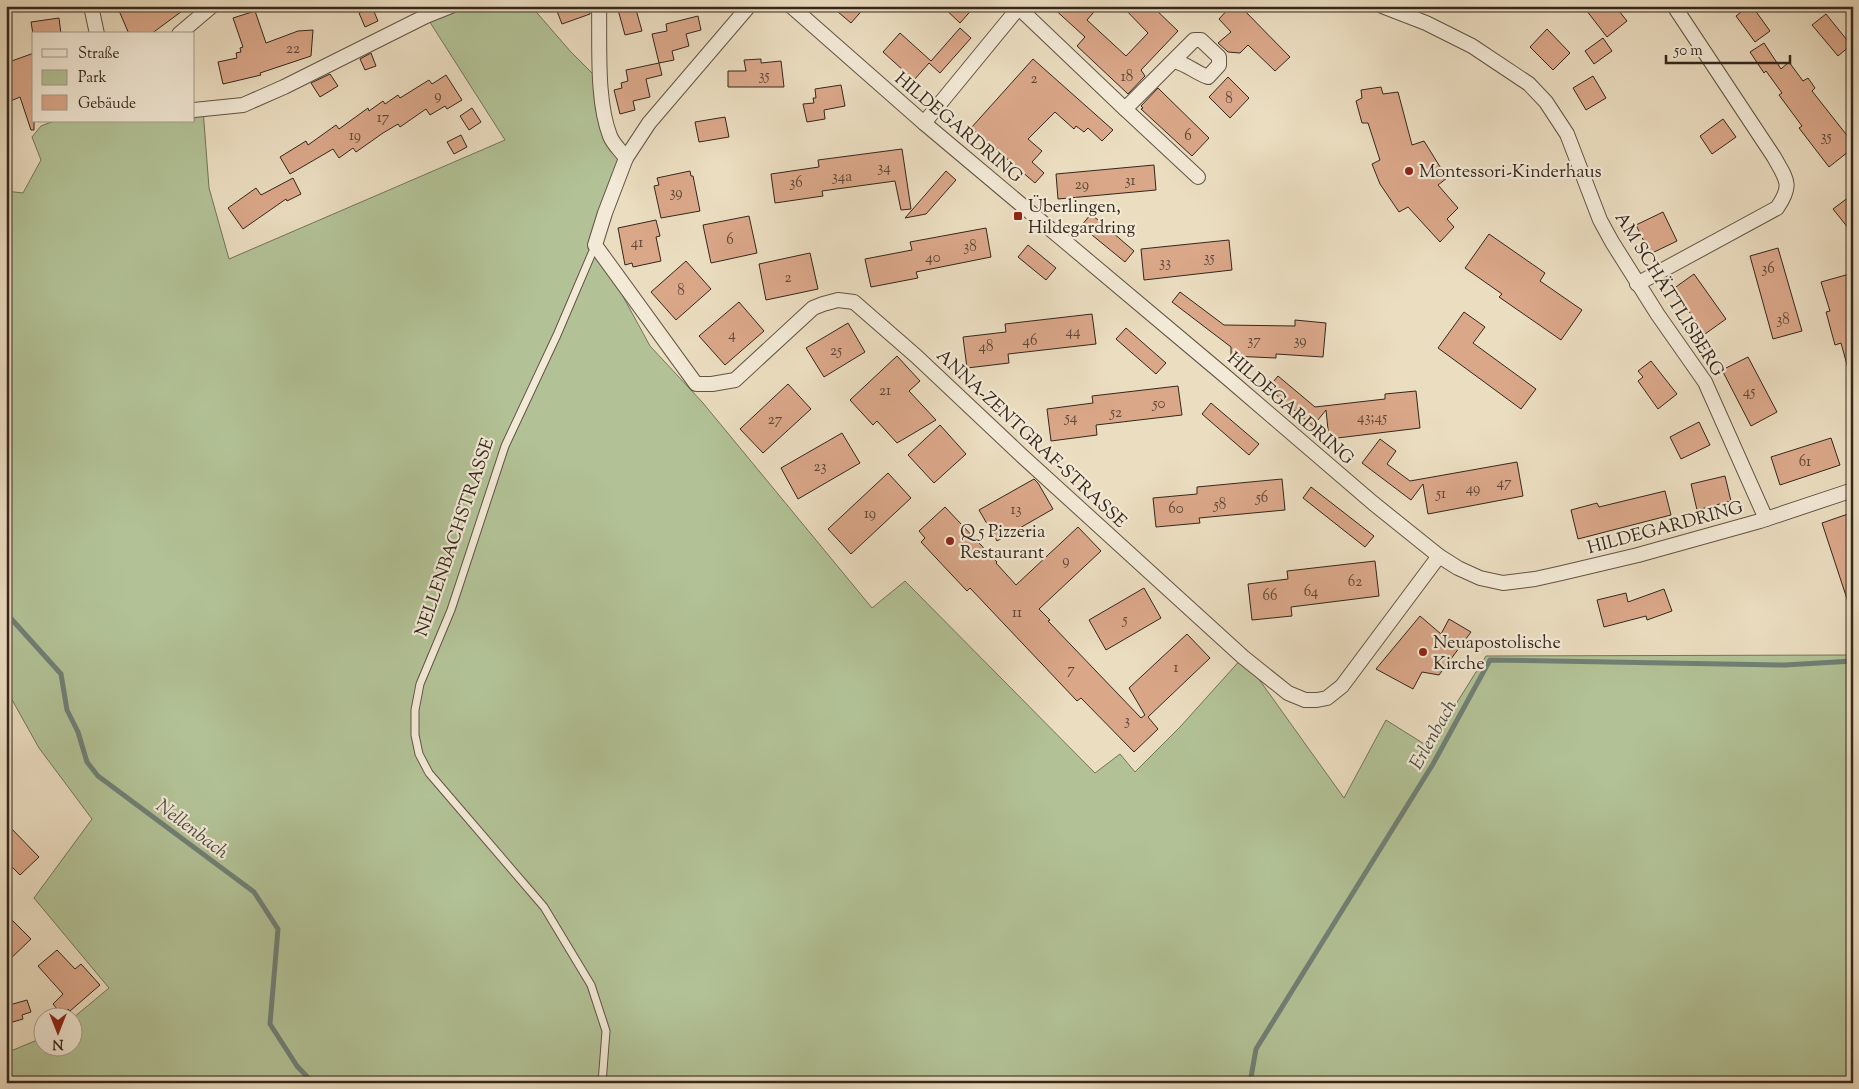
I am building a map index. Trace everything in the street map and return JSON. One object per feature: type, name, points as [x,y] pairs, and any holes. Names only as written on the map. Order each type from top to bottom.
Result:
[{"type":"street","points":[[90,6],[96,32]]},
{"type":"street","points":[[181,32],[212,6]]},
{"type":"street","points":[[195,110],[243,105],[284,87],[426,16],[451,6]]},
{"type":"street","points":[[599,6],[600,81],[604,110],[611,137],[626,158]]},
{"type":"street","name":"NELLENBACHSTRASSE","points":[[595,245],[626,158],[649,123],[749,6]]},
{"type":"street","name":"HILDEGARDRING","points":[[791,6],[924,123],[1372,503],[1439,556],[1458,568],[1480,578],[1503,583],[1535,580],[1638,555],[1766,519],[1853,490]]},
{"type":"street","name":"AM SCHÄTTLISBERG","points":[[1382,6],[1426,23],[1472,46],[1528,84],[1546,102],[1567,134],[1600,220],[1637,284],[1705,382],[1766,519]]},
{"type":"street","points":[[1637,284],[1777,208],[1787,190],[1786,180],[1774,157],[1674,6]]},
{"type":"street","points":[[924,123],[1019,7],[1198,177]]},
{"type":"street","points":[[1125,109],[1174,60]]},
{"type":"street","name":"ANNA-ZENTGRAF-STRASSE","points":[[595,245],[696,384],[712,384],[735,380],[813,308],[838,300],[854,302],[916,356],[1243,657],[1268,679],[1297,698],[1317,700],[1328,698],[1342,686],[1439,556]]},
{"type":"lane","name":"NELLENBACHSTRASSE","points":[[595,245],[557,334],[505,446],[451,610],[420,684],[415,710],[415,736],[419,754],[429,773],[544,907],[591,985],[606,1031],[602,1083]]},
{"type":"green space","points":[[451,6],[531,6],[571,52],[600,81],[604,110],[626,158],[595,245],[650,346],[703,403],[872,608],[905,581],[1095,773],[1120,754],[1135,772],[1180,727],[1243,657],[1344,798],[1386,720],[1429,747],[1486,656],[1853,655],[1853,1083],[6,1083],[6,1053],[32,1042],[32,1056],[82,1056],[82,1010],[109,988],[34,898],[92,819],[39,748],[6,689],[6,191],[23,193],[41,160],[32,137],[41,126],[51,122],[195,122],[195,110],[203,109],[209,188],[229,259],[505,140],[426,16]]},
{"type":"building","points":[[117,6],[189,6],[154,32],[128,32]]},
{"type":"building","points":[[555,6],[590,6],[590,14],[562,24]]},
{"type":"building","points":[[617,6],[635,6],[642,31],[625,35]]},
{"type":"building","points":[[831,6],[866,6],[851,23]]},
{"type":"building","points":[[942,6],[975,6],[960,23]]},
{"type":"building","points":[[1051,6],[1099,6],[1087,20],[1126,56],[1148,33],[1122,6],[1152,6],[1178,31],[1141,70],[1145,76],[1128,94],[1077,46],[1085,37]]},
{"type":"building","points":[[1231,6],[1240,6],[1290,57],[1275,71],[1248,45],[1240,53],[1228,52],[1218,43],[1231,32],[1219,19]]},
{"type":"building","points":[[1583,6],[1615,6],[1627,21],[1607,37]]},
{"type":"building","points":[[1749,6],[1752,6],[1770,31],[1755,42],[1736,16]]},
{"type":"building","points":[[372,7],[378,21],[365,27],[359,13]]},
{"type":"building","points":[[255,11],[266,43],[298,31],[313,30],[311,56],[260,73],[261,75],[223,84],[218,62],[237,58],[236,53],[241,52],[240,48],[243,47],[233,18]]},
{"type":"building","points":[[1826,14],[1851,45],[1838,56],[1812,25]]},
{"type":"building","points":[[698,16],[701,30],[686,34],[689,46],[672,51],[674,60],[659,63],[652,34],[667,31],[666,24]]},
{"type":"building","points":[[59,18],[61,32],[33,32],[31,22]]},
{"type":"building","points":[[960,28],[971,38],[940,73],[929,63],[914,80],[883,52],[900,33],[931,61]]},
{"type":"building","points":[[1547,29],[1570,53],[1553,70],[1530,47]]},
{"type":"building","points":[[1603,38],[1612,51],[1594,64],[1585,51]]},
{"type":"building","points":[[1764,43],[1781,69],[1789,62],[1803,81],[1808,78],[1815,88],[1812,91],[1853,143],[1853,148],[1829,167],[1799,128],[1802,126],[1779,95],[1782,93],[1766,71],[1764,73],[1750,52]]},
{"type":"building","points":[[371,53],[376,66],[365,70],[360,59]]},
{"type":"building","points":[[32,54],[32,122],[34,122],[34,130],[31,130],[20,97],[6,103],[6,63]]},
{"type":"building","points":[[761,59],[761,63],[781,61],[784,87],[728,87],[728,71],[746,71],[744,60]]},
{"type":"building","points":[[1033,59],[1113,130],[1102,141],[1088,128],[1084,132],[1076,126],[1074,129],[1055,112],[1028,139],[1042,151],[1032,162],[1044,173],[1035,183],[971,128]]},
{"type":"building","points":[[659,63],[662,75],[646,79],[650,97],[633,101],[635,110],[620,114],[614,90],[622,88],[621,83],[628,81],[626,70]]},
{"type":"building","points":[[330,74],[338,86],[320,97],[311,83]]},
{"type":"building","points":[[446,75],[462,100],[447,109],[445,106],[430,115],[426,109],[400,127],[398,124],[383,133],[356,152],[353,148],[339,158],[333,149],[290,174],[280,157],[306,141],[308,145],[336,125],[339,129],[368,108],[369,111],[383,101],[385,104],[398,95],[400,98],[429,80],[432,84]]},
{"type":"building","points":[[1593,76],[1606,98],[1586,110],[1573,88]]},
{"type":"building","points":[[1228,77],[1249,98],[1230,118],[1209,97]]},
{"type":"building","points":[[841,85],[845,106],[824,110],[825,119],[807,122],[803,104],[814,103],[813,98],[816,98],[815,89]]},
{"type":"building","name":"Montessori-Kinderhaus","points":[[1381,87],[1383,94],[1398,92],[1412,145],[1424,141],[1447,178],[1438,185],[1458,208],[1447,219],[1454,227],[1440,242],[1408,207],[1399,212],[1380,184],[1372,164],[1380,160],[1368,123],[1362,123],[1356,101],[1362,98],[1361,90]]},
{"type":"building","points":[[1158,88],[1209,138],[1192,156],[1141,109],[1143,108],[1141,106]]},
{"type":"building","points":[[472,108],[481,122],[469,130],[460,116]]},
{"type":"building","points":[[725,117],[729,137],[699,142],[695,122]]},
{"type":"building","points":[[1723,119],[1736,137],[1712,154],[1700,136]]},
{"type":"building","points":[[461,135],[467,147],[454,154],[447,142]]},
{"type":"building","points":[[902,149],[911,209],[901,210],[895,181],[822,191],[823,196],[775,203],[771,174],[819,167],[818,160]]},
{"type":"building","points":[[1154,165],[1156,190],[1058,199],[1056,174]]},
{"type":"building","points":[[690,171],[691,176],[693,176],[700,211],[661,218],[654,186],[659,185],[657,178]]},
{"type":"building","points":[[946,171],[956,180],[926,214],[905,218]]},
{"type":"building","points":[[293,178],[301,194],[287,201],[286,199],[243,229],[228,208],[256,188],[261,195]]},
{"type":"building","points":[[1853,194],[1853,234],[1833,209]]},
{"type":"building","points":[[1663,212],[1677,241],[1650,254],[1636,225]]},
{"type":"building","points":[[1091,214],[1134,251],[1125,262],[1081,226]]},
{"type":"building","points":[[749,216],[757,253],[711,263],[703,225]]},
{"type":"building","points":[[656,220],[660,236],[656,237],[661,261],[633,267],[632,263],[625,265],[618,228]]},
{"type":"building","points":[[986,228],[991,257],[916,272],[918,278],[871,287],[865,259],[912,250],[910,242]]},
{"type":"building","points":[[1489,234],[1545,273],[1540,281],[1582,310],[1561,340],[1499,297],[1502,294],[1465,268]]},
{"type":"building","points":[[1229,240],[1232,270],[1144,280],[1141,249]]},
{"type":"building","points":[[1028,245],[1056,268],[1046,280],[1018,257]]},
{"type":"building","points":[[1778,248],[1802,331],[1773,339],[1750,256]]},
{"type":"building","points":[[810,253],[818,289],[766,300],[759,264]]},
{"type":"building","points":[[686,261],[711,289],[676,320],[651,292]]},
{"type":"building","points":[[1853,273],[1853,372],[1849,372],[1841,343],[1835,345],[1826,312],[1830,311],[1821,282]]},
{"type":"building","points":[[1694,274],[1726,319],[1705,334],[1673,289]]},
{"type":"building","points":[[1180,292],[1224,325],[1295,326],[1295,320],[1326,323],[1323,357],[1276,354],[1276,358],[1231,356],[1231,347],[1172,302]]},
{"type":"building","points":[[739,302],[764,331],[725,365],[699,336]]},
{"type":"building","points":[[1464,312],[1485,327],[1473,343],[1536,389],[1521,409],[1438,348]]},
{"type":"building","points":[[1092,314],[1096,344],[1008,354],[1009,363],[967,368],[963,337],[1006,332],[1005,324]]},
{"type":"building","points":[[848,323],[865,352],[824,377],[806,348]]},
{"type":"building","points":[[1126,328],[1166,363],[1156,374],[1116,339]]},
{"type":"building","points":[[897,356],[920,381],[909,391],[936,420],[897,443],[877,421],[873,425],[850,400]]},
{"type":"building","points":[[1748,357],[1777,412],[1751,426],[1722,370]]},
{"type":"building","points":[[1651,361],[1677,394],[1658,409],[1638,381],[1643,377],[1638,371]]},
{"type":"building","points":[[1278,376],[1315,407],[1385,399],[1385,394],[1416,391],[1420,428],[1329,439],[1326,410],[1313,426],[1268,388]]},
{"type":"building","points":[[788,384],[811,409],[763,453],[740,429]]},
{"type":"building","points":[[1178,386],[1182,415],[1096,425],[1097,435],[1051,441],[1047,409],[1093,403],[1092,396]]},
{"type":"building","points":[[1211,403],[1259,444],[1249,455],[1202,414]]},
{"type":"building","points":[[1699,422],[1710,445],[1681,459],[1670,437]]},
{"type":"building","points":[[940,425],[966,454],[934,483],[908,455]]},
{"type":"building","points":[[842,433],[860,463],[798,499],[781,468]]},
{"type":"building","points":[[1831,438],[1840,465],[1780,485],[1771,457]]},
{"type":"building","points":[[1380,439],[1396,451],[1387,464],[1410,481],[1517,462],[1523,496],[1428,514],[1423,484],[1411,500],[1362,463]]},
{"type":"building","points":[[888,473],[911,498],[851,554],[828,529]]},
{"type":"building","points":[[1725,476],[1731,501],[1697,510],[1691,484]]},
{"type":"building","points":[[1034,479],[1053,509],[997,541],[979,510]]},
{"type":"building","points":[[1282,479],[1285,510],[1199,518],[1200,523],[1156,527],[1153,498],[1197,494],[1197,487]]},
{"type":"building","points":[[1311,487],[1374,536],[1365,547],[1303,498]]},
{"type":"building","points":[[1665,491],[1671,515],[1578,539],[1571,510],[1597,503],[1599,507]]},
{"type":"building","points":[[945,507],[1016,585],[1078,527],[1101,551],[1039,609],[1050,620],[1048,621],[1141,718],[1145,715],[1129,688],[1187,634],[1210,658],[1148,717],[1158,729],[1134,752],[1081,698],[1077,701],[970,588],[967,591],[921,542],[925,538],[919,531]]},
{"type":"building","points":[[1848,514],[1853,530],[1853,608],[1850,608],[1822,523]]},
{"type":"building","points":[[1375,561],[1379,596],[1291,607],[1292,616],[1252,620],[1248,584],[1288,579],[1287,571]]},
{"type":"building","points":[[1144,588],[1161,618],[1106,650],[1089,620]]},
{"type":"building","points":[[1664,589],[1672,611],[1647,620],[1646,616],[1604,627],[1597,600],[1626,593],[1628,602]]},
{"type":"building","name":"Neuapostolische Kirche","points":[[1420,616],[1441,634],[1449,619],[1471,632],[1439,675],[1422,672],[1413,689],[1376,669]]},
{"type":"building","points":[[6,823],[39,857],[20,875],[6,861]]},
{"type":"building","points":[[6,914],[31,939],[6,963]]},
{"type":"building","points":[[57,950],[75,969],[81,964],[100,985],[76,1006],[55,1006],[53,1004],[63,994],[38,966]]},
{"type":"building","points":[[27,1000],[31,1012],[22,1015],[23,1019],[6,1024],[6,1006]]},
{"type":"waterway","name":"Nellenbach","points":[[6,613],[61,674],[67,710],[78,732],[87,762],[98,776],[254,892],[278,929],[270,1024],[297,1066],[313,1083]]},
{"type":"waterway","name":"Erlenbach","points":[[1250,1083],[1256,1049],[1433,764],[1490,660],[1785,665],[1853,661]]},
{"type":"place","name":"Montessori-Kinderhaus","points":[[1409,171]]},
{"type":"place","name":"Überlingen, Hildegardring","points":[[1018,216]]},
{"type":"place","name":"Q5 Pizzeria Restaurant","points":[[950,541]]},
{"type":"place","name":"Neuapostolische Kirche","points":[[1423,652]]}]
